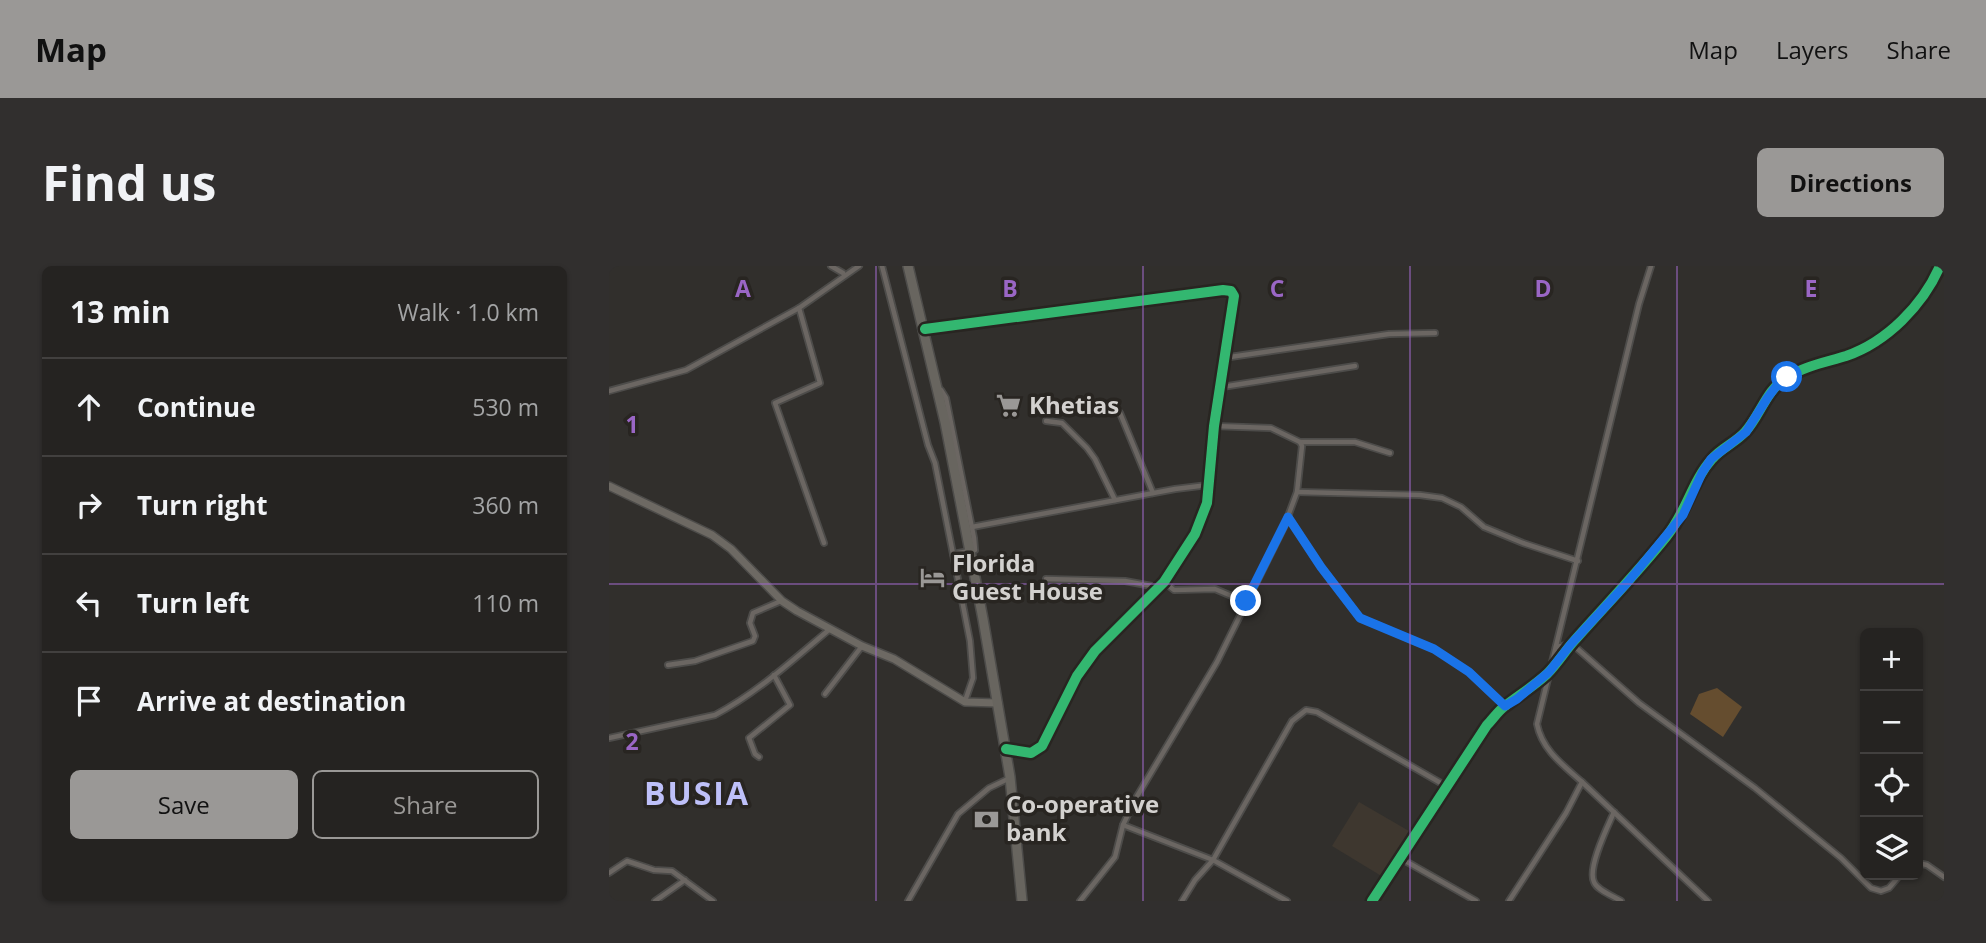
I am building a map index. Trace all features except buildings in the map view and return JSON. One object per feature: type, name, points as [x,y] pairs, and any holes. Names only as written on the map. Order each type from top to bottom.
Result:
[{"type":"highway","points":[[908,266],[925,329],[998,703],[1010,777],[1022,901]]},
{"type":"street","points":[[831,266],[843,273]]},
{"type":"street","points":[[609,391],[685,370],[799,307],[859,266]]},
{"type":"street","points":[[882,266],[935,463],[970,641],[973,678],[965,702]]},
{"type":"street","points":[[1651,266],[1639,304],[1537,724],[1539,734],[1555,758],[1708,901]]},
{"type":"street","points":[[1372,901],[1487,725],[1505,706],[1549,672],[1667,537],[1683,515],[1711,459],[1746,432],[1778,384],[1798,372],[1873,344],[1893,328],[1920,299],[1934,280],[1940,266]]},
{"type":"street","points":[[925,329],[1191,294],[1231,291],[1234,296],[1214,426],[1207,503],[1195,534],[1164,582],[1095,651],[1077,676],[1042,746],[1031,753],[1006,749]]},
{"type":"street","points":[[799,307],[820,383],[775,403],[824,543]]},
{"type":"street","points":[[1223,358],[1389,334],[1435,333]]},
{"type":"street","points":[[1222,387],[1355,366]]},
{"type":"street","points":[[937,391],[941,390],[946,398],[975,550],[953,554]]},
{"type":"street","points":[[1120,413],[1153,493]]},
{"type":"street","points":[[1046,421],[1062,423],[1087,448],[1115,500]]},
{"type":"street","points":[[1214,426],[1271,428],[1300,442],[1355,442],[1390,453]]},
{"type":"street","points":[[1080,901],[1115,857],[1123,825],[1136,798],[1217,662],[1288,517],[1297,492],[1302,446],[1300,442]]},
{"type":"street","points":[[972,527],[1208,485]]},
{"type":"street","points":[[609,486],[712,535],[731,549],[782,601],[831,629],[894,659],[965,702],[998,703]]},
{"type":"street","points":[[1297,492],[1442,498],[1461,507],[1484,527],[1578,561]]},
{"type":"street","points":[[1288,517],[1321,567],[1360,618],[1434,649],[1469,672],[1505,706]]},
{"type":"street","points":[[1046,579],[1125,581],[1158,587]]},
{"type":"street","points":[[1164,582],[1174,590],[1215,590],[1246,601]]},
{"type":"street","points":[[668,665],[695,661],[753,641],[755,636],[750,623],[753,613],[782,601]]},
{"type":"street","points":[[609,738],[715,715],[774,675],[831,629]]},
{"type":"street","points":[[1556,647],[1571,644]]},
{"type":"street","points":[[1571,644],[1639,703],[1755,788],[1842,858],[1860,877]]},
{"type":"street","points":[[825,694],[862,646]]},
{"type":"street","points":[[759,757],[755,754],[749,738],[790,705],[774,675]]},
{"type":"street","points":[[1182,901],[1195,880],[1213,860],[1292,721],[1306,709],[1317,712],[1446,786]]},
{"type":"street","points":[[908,901],[958,814],[989,788],[1010,777]]},
{"type":"street","points":[[1509,901],[1566,813],[1582,782]]},
{"type":"street","points":[[1614,812],[1597,854],[1592,877],[1594,884],[1621,901]]},
{"type":"street","points":[[1123,825],[1213,860],[1276,899],[1287,901]]},
{"type":"street","points":[[1400,858],[1476,901]]},
{"type":"street","points":[[609,873],[627,861],[654,870],[672,871],[713,901]]},
{"type":"street","points":[[1923,864],[1944,877]]},
{"type":"street","points":[[656,901],[685,880]]},
{"type":"street","points":[[1863,880],[1871,888],[1881,891],[1889,888],[1896,880]]},
{"type":"shaded area","points":[[1717,688],[1742,707],[1723,737],[1690,714],[1699,694]]},
{"type":"shaded area","points":[[1359,802],[1409,831],[1383,877],[1332,846]]},
{"type":"cycle path","points":[[1372,901],[1487,725],[1502,708],[1547,674],[1655,550],[1673,528],[1705,468],[1716,455],[1745,432],[1773,389],[1808,367],[1846,356],[1876,342],[1914,308],[1940,266]]},
{"type":"cycle path","points":[[925,329],[1223,290],[1231,291],[1234,296],[1214,426],[1207,503],[1195,534],[1164,582],[1095,651],[1077,676],[1042,746],[1031,753],[1006,749]]},
{"type":"place","name":"Khetias","points":[[1009,406]]},
{"type":"place","name":"Florida Guest House","points":[[932,578]]},
{"type":"place","name":"Co-operative bank","points":[[986,819]]},
{"type":"district","name":"BUSIA","points":[[697,794]]},
{"type":"route","points":[[1246,601],[1288,517],[1321,567],[1360,618],[1434,649],[1469,672],[1505,706],[1549,672],[1667,537],[1683,515],[1711,459],[1746,432],[1768,397],[1787,377]]}]
